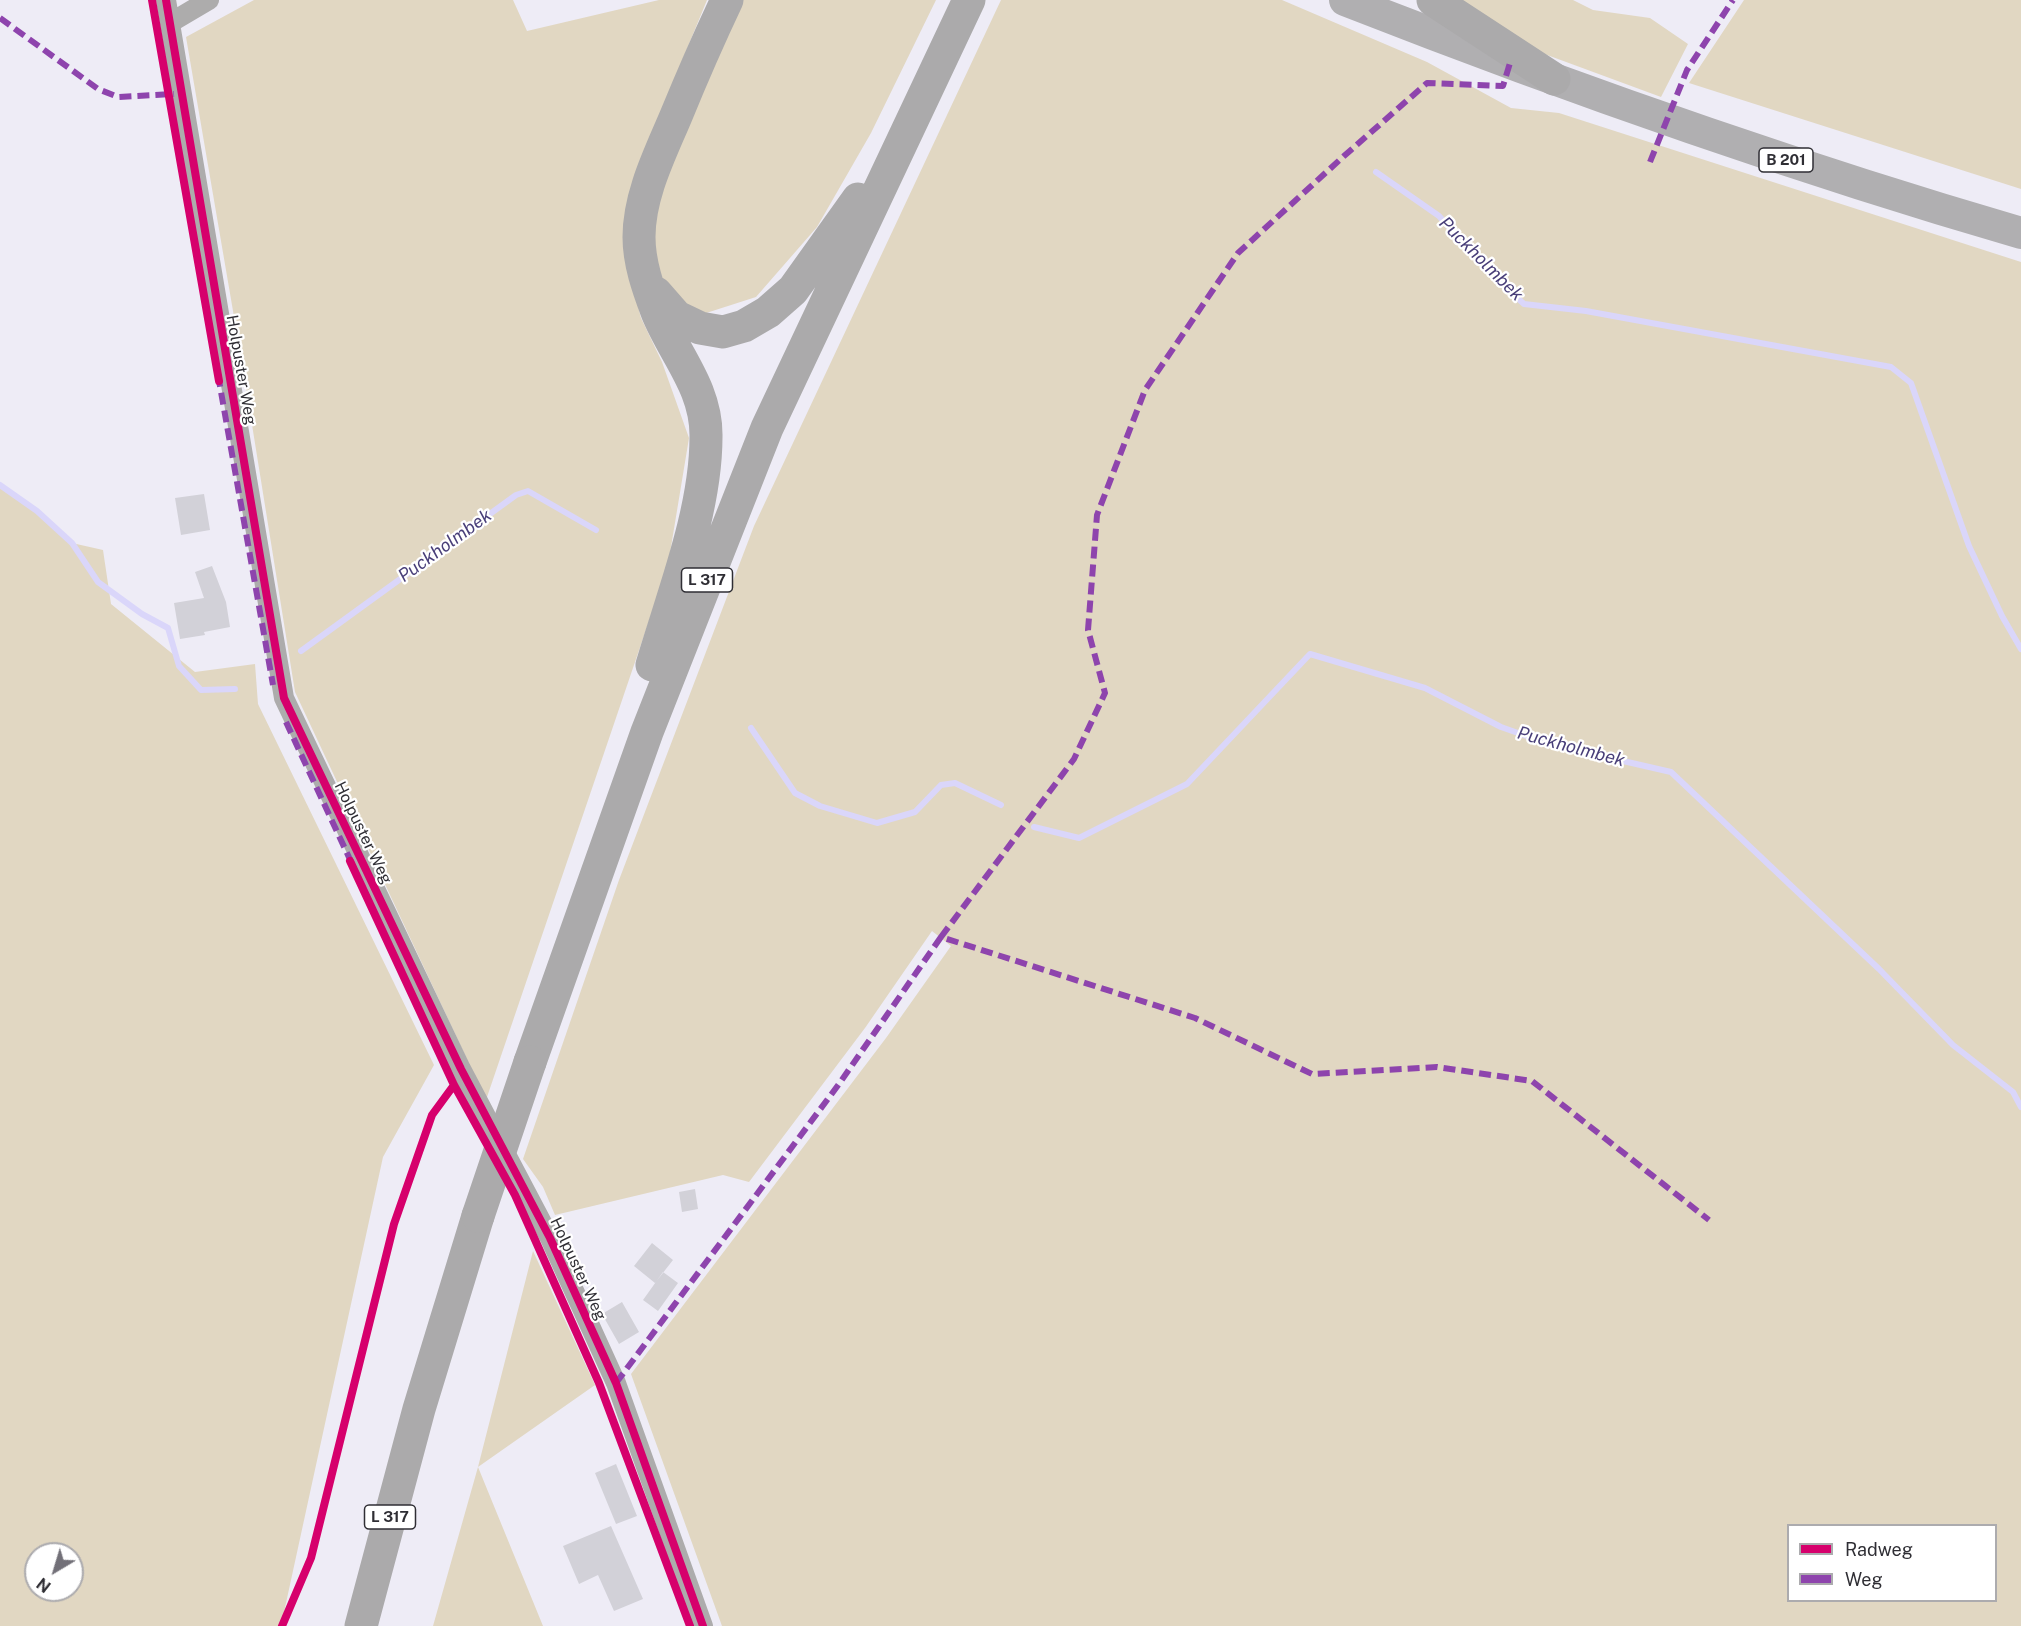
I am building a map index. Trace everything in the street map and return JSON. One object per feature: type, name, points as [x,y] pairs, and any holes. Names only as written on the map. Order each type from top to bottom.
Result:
[{"type":"highway","points":[[647,732],[649,674],[686,553],[701,489],[706,437],[704,407],[693,378],[662,324],[646,280],[639,237],[651,174],[727,0]]},
{"type":"highway","points":[[646,280],[677,317],[700,328],[723,332],[744,326],[768,312],[793,290],[905,132],[969,0]]},
{"type":"highway","points":[[1433,0],[1554,79]]},
{"type":"highway","name":"L 317","points":[[361,1626],[419,1409],[478,1216],[647,732],[767,429],[905,132]]},
{"type":"main road","name":"B 201","points":[[1345,0],[1675,123],[1901,198],[2021,233]]},
{"type":"street","name":"Holpuster Weg","points":[[166,0],[284,698],[461,1069],[550,1238],[616,1383],[703,1626]]},
{"type":"street","points":[[170,23],[209,0]]},
{"type":"shaded area","points":[[254,0],[513,0],[527,31],[659,0],[707,0],[637,171],[624,253],[641,318],[662,362],[689,438],[668,565],[486,1100],[295,692],[186,37]]},
{"type":"shaded area","points":[[742,0],[936,0],[871,133],[817,227],[756,297],[700,315],[669,295],[656,263],[654,227],[659,188]]},
{"type":"shaded area","points":[[1001,0],[1282,0],[1427,62],[1511,108],[1559,113],[2021,262],[2021,1626],[722,1626],[631,1374],[886,1038],[951,946],[932,931],[865,1028],[749,1182],[723,1175],[555,1215],[543,1187],[523,1159],[619,880],[754,526]]},
{"type":"shaded area","points":[[1460,0],[1573,0],[1593,10],[1650,18],[1688,44],[1661,97],[1539,52]]},
{"type":"shaded area","points":[[1744,0],[2021,0],[2021,189],[1689,83]]},
{"type":"shaded area","points":[[0,485],[37,511],[72,543],[103,550],[111,604],[195,672],[255,664],[258,704],[434,1065],[383,1157],[281,1626],[0,1626]]},
{"type":"shaded area","points":[[533,1251],[595,1385],[478,1467]]},
{"type":"shaded area","points":[[478,1467],[543,1626],[433,1626]]},
{"type":"building","points":[[204,494],[210,530],[181,535],[175,498]]},
{"type":"building","points":[[212,566],[226,602],[230,627],[204,632],[205,635],[180,639],[174,603],[204,598],[195,572]]},
{"type":"building","points":[[695,1189],[698,1209],[682,1212],[679,1192]]},
{"type":"building","points":[[652,1243],[673,1260],[655,1283],[634,1266]]},
{"type":"building","points":[[663,1272],[678,1283],[658,1311],[643,1300]]},
{"type":"building","points":[[622,1302],[639,1332],[619,1344],[602,1314]]},
{"type":"building","points":[[616,1464],[637,1516],[616,1524],[595,1473]]},
{"type":"building","points":[[611,1526],[643,1599],[614,1611],[598,1575],[579,1584],[563,1546]]},
{"type":"waterway","name":"Puckholmbek","points":[[1376,172],[1439,216],[1492,275],[1524,304],[1586,311],[1891,367],[1911,383],[1969,546],[2002,616],[2021,649]]},
{"type":"waterway","name":"Puckholmbek","points":[[0,485],[37,511],[72,543],[98,582],[142,614],[168,628],[179,666],[201,690],[235,689]]},
{"type":"waterway","name":"Puckholmbek","points":[[301,651],[516,495],[528,491],[596,530]]},
{"type":"waterway","name":"Puckholmbek","points":[[1034,827],[1079,838],[1187,784],[1310,654],[1425,688],[1501,727],[1549,744],[1671,772],[1879,969],[1953,1045],[2013,1092],[2021,1107]]},
{"type":"waterway","name":"Puckholmbek","points":[[751,728],[795,793],[820,806],[877,823],[915,812],[941,785],[955,783],[1001,805]]},
{"type":"marked path","points":[[1650,162],[1687,70],[1733,0]]},
{"type":"marked path","points":[[0,18],[98,89],[118,97],[174,94]]},
{"type":"marked path","points":[[941,937],[1074,759],[1105,693],[1088,630],[1097,515],[1145,390],[1238,253],[1344,156],[1427,83],[1503,86],[1510,63]]},
{"type":"marked path","points":[[218,375],[273,685]]},
{"type":"marked path","points":[[286,722],[353,866]]},
{"type":"marked path","points":[[616,1383],[839,1084],[941,937],[1195,1018],[1312,1074],[1437,1067],[1532,1081],[1709,1220]]},
{"type":"cycle path","points":[[152,0],[219,381]]},
{"type":"cycle path","points":[[166,0],[284,698],[461,1069],[550,1238],[616,1383],[703,1626]]},
{"type":"cycle path","points":[[350,861],[454,1085],[515,1195],[599,1383],[690,1626]]},
{"type":"cycle path","points":[[282,1626],[311,1558],[394,1224],[432,1115],[454,1085]]}]
